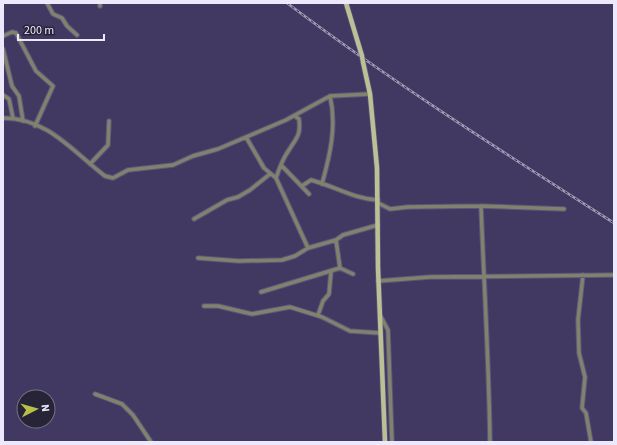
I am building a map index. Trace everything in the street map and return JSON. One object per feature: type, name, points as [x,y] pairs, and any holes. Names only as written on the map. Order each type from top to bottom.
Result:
[{"type":"main road","points":[[346,3],[362,56],[370,94],[378,201],[378,281],[385,442]]},
{"type":"street","points":[[47,3],[54,14],[62,18],[77,35]]},
{"type":"street","points":[[3,36],[12,32],[16,34],[36,71],[52,86],[35,126]]},
{"type":"street","points":[[3,49],[12,86],[19,96],[23,121]]},
{"type":"street","points":[[3,118],[13,118],[51,131],[66,141],[105,176],[113,178],[128,170],[173,165],[193,156],[218,149],[295,116],[312,104],[330,96],[370,94]]},
{"type":"street","points":[[3,95],[9,99],[13,118]]},
{"type":"street","points":[[322,184],[330,152],[334,119],[330,96]]},
{"type":"street","points":[[276,178],[281,165],[300,132],[300,119],[295,116]]},
{"type":"street","points":[[90,164],[108,145],[109,121]]},
{"type":"street","points":[[246,137],[264,168],[276,178],[308,248]]},
{"type":"street","points":[[281,165],[308,194]]},
{"type":"street","points":[[194,219],[227,200],[238,197],[250,190],[270,174]]},
{"type":"street","points":[[302,186],[311,180],[353,196],[366,200],[378,201],[390,209],[408,207],[482,206],[564,208]]},
{"type":"street","points":[[482,206],[483,277],[490,378],[490,442]]},
{"type":"street","points":[[198,258],[239,261],[282,260],[295,256],[308,248],[336,240],[343,235],[378,225]]},
{"type":"street","points":[[336,240],[340,268]]},
{"type":"street","points":[[261,292],[331,272],[340,268],[353,274]]},
{"type":"street","points":[[318,315],[323,301],[329,294],[331,272]]},
{"type":"street","points":[[583,275],[578,320],[579,353],[585,377],[582,408],[586,413],[591,442]]},
{"type":"street","points":[[378,281],[430,277],[614,275]]},
{"type":"street","points":[[204,306],[218,306],[252,314],[290,307],[318,315],[350,331],[380,333]]},
{"type":"street","points":[[379,315],[388,330],[392,442]]},
{"type":"street","points":[[95,394],[122,404],[133,415],[151,442]]},
{"type":"railway","points":[[287,3],[407,89],[614,223]]}]
